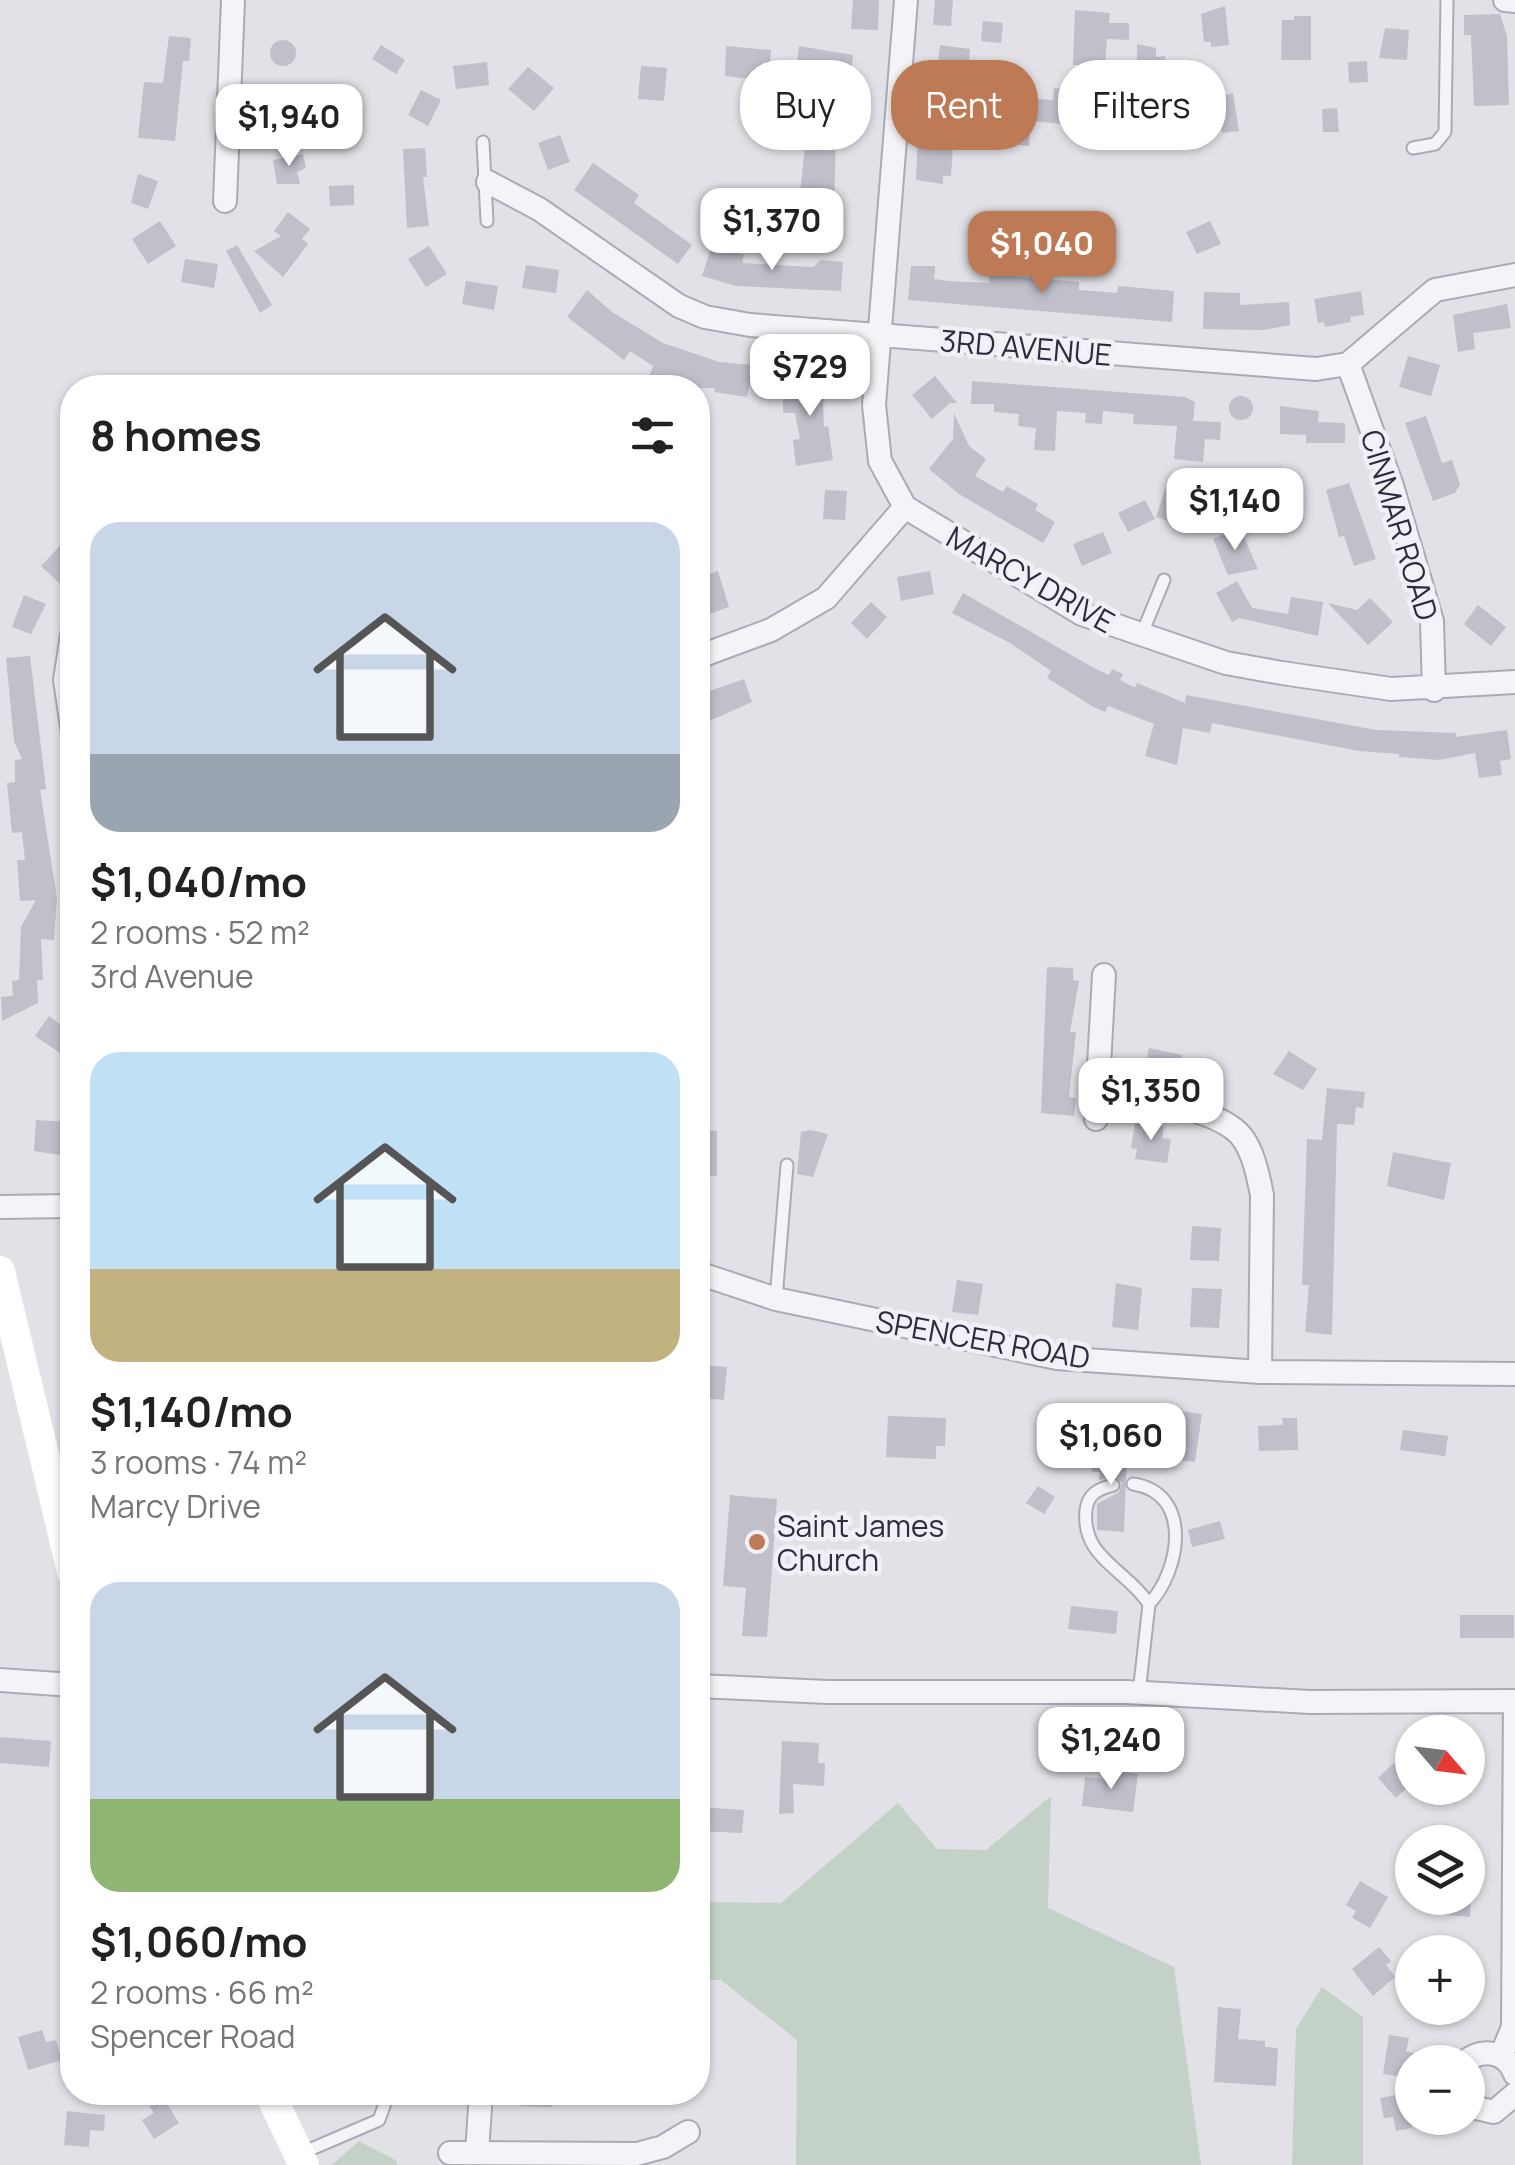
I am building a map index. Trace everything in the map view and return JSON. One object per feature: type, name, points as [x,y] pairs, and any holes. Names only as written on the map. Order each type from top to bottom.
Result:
[{"type":"main road","points":[[0,1271],[60,1522]]},
{"type":"main road","points":[[276,2105],[301,2160]]},
{"type":"street","points":[[226,201],[232,0]]},
{"type":"street","points":[[710,652],[770,630],[826,598],[905,507],[880,461],[874,434],[876,334],[906,0]]},
{"type":"street","points":[[1505,0],[1515,1]]},
{"type":"street","name":"3RD AVENUE","points":[[488,182],[539,208],[648,286],[704,317],[750,325],[1280,366],[1316,368],[1348,364]]},
{"type":"street","points":[[1348,364],[1434,290],[1515,275]]},
{"type":"street","name":"CINMAR ROAD","points":[[1348,364],[1392,486],[1432,621],[1434,690]]},
{"type":"street","name":"MARCY DRIVE","points":[[905,507],[1082,614],[1226,663],[1390,689],[1434,690],[1515,682]]},
{"type":"street","points":[[1096,1119],[1104,975]]},
{"type":"street","points":[[1098,1095],[1196,1112],[1238,1131],[1258,1172],[1262,1195],[1260,1372]]},
{"type":"street","points":[[0,1208],[60,1206]]},
{"type":"street","name":"SPENCER ROAD","points":[[710,1277],[776,1299],[1057,1358],[1260,1372],[1515,1374]]},
{"type":"street","points":[[0,1680],[60,1684]]},
{"type":"street","points":[[710,1687],[828,1692],[1140,1693],[1310,1702],[1515,1701],[1512,2027],[1508,2065],[1485,2053]]},
{"type":"street","points":[[1485,2110],[1494,2112],[1515,2094]]},
{"type":"street","points":[[477,2153],[479,2105]]},
{"type":"street","points":[[450,2153],[637,2154],[663,2147],[688,2132]]},
{"type":"lane","points":[[1413,148],[1435,144],[1445,132],[1446,0]]},
{"type":"lane","points":[[483,142],[487,221]]},
{"type":"lane","points":[[1140,636],[1164,580]]},
{"type":"lane","points":[[776,1299],[787,1165]]},
{"type":"lane","points":[[1133,1484],[1152,1487],[1169,1500],[1176,1524],[1170,1571],[1149,1604],[1140,1693]]},
{"type":"lane","points":[[1113,1485],[1096,1490],[1087,1502],[1089,1543],[1149,1604]]},
{"type":"lane","points":[[301,2160],[379,2120],[384,2105]]},
{"type":"shaded area","points":[[1051,1796],[1048,1908],[1174,1967],[1201,2165],[796,2165],[797,2040],[721,1980],[710,1980],[710,1902],[781,1903],[898,1803],[937,1849],[986,1850]]},
{"type":"shaded area","points":[[1322,1987],[1363,2017],[1363,2165],[1292,2165],[1296,2029]]},
{"type":"shaded area","points":[[359,2141],[397,2161],[397,2165],[332,2165]]},
{"type":"building","points":[[853,0],[879,0],[878,30],[851,29]]},
{"type":"building","points":[[935,0],[953,0],[951,26],[933,25]]},
{"type":"building","points":[[1225,6],[1229,45],[1211,47],[1211,42],[1204,42],[1201,14]]},
{"type":"building","points":[[1075,10],[1110,13],[1109,23],[1129,23],[1129,40],[1107,39],[1106,60],[1073,60]]},
{"type":"building","points":[[1500,14],[1507,36],[1509,105],[1474,106],[1471,35],[1464,35],[1464,15]]},
{"type":"building","points":[[1294,16],[1311,16],[1311,60],[1281,60],[1282,20],[1294,20]]},
{"type":"building","points":[[983,21],[1003,23],[1001,43],[981,41]]},
{"type":"building","points":[[1385,28],[1409,30],[1407,60],[1379,58]]},
{"type":"building","points":[[169,36],[191,38],[189,61],[183,61],[175,141],[138,138],[144,82],[163,83]]},
{"type":"building","points":[[283,40],[292,44],[296,53],[292,62],[283,66],[274,62],[270,53],[274,44]]},
{"type":"building","points":[[1137,44],[1156,48],[1156,57],[1165,56],[1165,60],[1137,60]]},
{"type":"building","points":[[381,45],[405,60],[396,74],[372,59]]},
{"type":"building","points":[[940,45],[970,49],[969,60],[938,60]]},
{"type":"building","points":[[726,46],[771,50],[770,60],[740,60],[740,78],[725,76]]},
{"type":"building","points":[[799,46],[853,55],[853,60],[798,60]]},
{"type":"building","points":[[1367,61],[1368,82],[1349,83],[1348,62]]},
{"type":"building","points":[[487,62],[489,85],[456,89],[453,66]]},
{"type":"building","points":[[641,66],[667,68],[664,101],[638,99]]},
{"type":"building","points":[[528,67],[554,88],[534,111],[508,89]]},
{"type":"building","points":[[1054,88],[1058,88],[1058,124],[1038,122],[1038,99],[1053,100]]},
{"type":"building","points":[[421,90],[441,100],[428,126],[408,115]]},
{"type":"building","points":[[1233,93],[1239,131],[1226,133],[1226,95]]},
{"type":"building","points":[[277,97],[286,101],[290,110],[286,119],[277,123],[268,119],[264,110],[268,101]]},
{"type":"building","points":[[1337,108],[1339,132],[1323,132],[1322,109]]},
{"type":"building","points":[[560,135],[570,162],[548,170],[538,143]]},
{"type":"building","points":[[425,148],[427,177],[423,177],[429,226],[407,228],[403,149]]},
{"type":"building","points":[[805,150],[836,150],[834,214],[798,211]]},
{"type":"building","points":[[917,150],[953,150],[951,176],[943,176],[943,184],[916,180]]},
{"type":"building","points":[[303,154],[306,168],[297,172],[300,184],[277,184],[273,160]]},
{"type":"building","points":[[593,163],[639,195],[634,203],[692,245],[678,264],[574,190]]},
{"type":"building","points":[[138,174],[158,181],[148,209],[131,203]]},
{"type":"building","points":[[354,185],[354,205],[330,206],[329,186]]},
{"type":"building","points":[[288,212],[310,229],[302,239],[308,244],[283,277],[254,251],[281,236],[274,231]]},
{"type":"building","points":[[160,221],[176,246],[148,264],[132,239]]},
{"type":"building","points":[[1210,221],[1221,244],[1197,254],[1186,232]]},
{"type":"building","points":[[237,245],[272,305],[260,313],[226,251]]},
{"type":"building","points":[[712,245],[744,255],[742,263],[813,267],[821,260],[843,262],[841,291],[736,286],[702,276]]},
{"type":"building","points":[[429,246],[447,274],[426,287],[408,259]]},
{"type":"building","points":[[185,259],[218,264],[214,288],[181,282]]},
{"type":"building","points":[[526,265],[559,270],[556,293],[522,288]]},
{"type":"building","points":[[911,266],[935,266],[934,279],[948,281],[989,283],[989,274],[1079,282],[1079,290],[1117,293],[1118,286],[1174,291],[1172,322],[908,300]]},
{"type":"building","points":[[466,281],[498,286],[494,310],[462,304]]},
{"type":"building","points":[[587,290],[612,312],[663,343],[719,362],[753,365],[747,397],[714,392],[710,375],[650,375],[653,366],[630,351],[624,360],[567,317]]},
{"type":"building","points":[[1361,291],[1364,315],[1325,327],[1324,322],[1318,323],[1314,299]]},
{"type":"building","points":[[1204,292],[1240,293],[1240,305],[1289,302],[1290,325],[1263,330],[1203,329]]},
{"type":"building","points":[[1507,304],[1511,328],[1473,333],[1475,349],[1458,352],[1453,315]]},
{"type":"building","points":[[1408,356],[1440,365],[1431,396],[1399,387]]},
{"type":"building","points":[[808,368],[834,389],[823,401],[824,427],[828,426],[833,460],[796,466],[793,440],[800,439],[795,413],[783,413],[783,397]]},
{"type":"building","points":[[935,376],[957,403],[950,403],[932,419],[912,395]]},
{"type":"building","points":[[972,381],[1185,397],[1195,402],[1193,421],[1221,422],[1220,440],[1205,439],[1203,462],[1174,459],[1177,426],[1133,424],[1134,414],[1103,411],[1102,424],[1085,423],[1086,413],[1057,411],[1055,451],[1034,450],[1036,428],[1018,426],[1019,414],[994,412],[994,404],[971,404]]},
{"type":"building","points":[[1236,396],[1246,396],[1253,408],[1246,420],[1236,420],[1229,413],[1229,403]]},
{"type":"building","points":[[1280,406],[1319,411],[1318,422],[1345,423],[1345,443],[1306,443],[1306,435],[1280,434]]},
{"type":"building","points":[[954,413],[969,446],[986,459],[975,476],[1003,492],[1007,486],[1038,504],[1035,510],[1055,522],[1043,543],[959,494],[929,469],[953,439]]},
{"type":"building","points":[[1426,416],[1442,463],[1452,460],[1460,484],[1455,493],[1433,501],[1405,423]]},
{"type":"building","points":[[1349,483],[1376,559],[1354,566],[1344,536],[1339,537],[1326,490]]},
{"type":"building","points":[[1166,487],[1207,501],[1197,531],[1156,517]]},
{"type":"building","points":[[825,490],[847,491],[845,520],[823,519]]},
{"type":"building","points":[[1145,500],[1155,519],[1128,532],[1118,513]]},
{"type":"building","points":[[1240,528],[1258,569],[1228,575],[1213,539]]},
{"type":"building","points":[[1103,532],[1112,553],[1082,566],[1073,544]]},
{"type":"building","points":[[60,546],[59,583],[41,566]]},
{"type":"building","points":[[718,571],[729,607],[710,614],[710,574]]},
{"type":"building","points":[[930,571],[934,594],[901,601],[897,577]]},
{"type":"building","points":[[1237,581],[1252,608],[1288,614],[1291,597],[1323,602],[1318,636],[1239,618],[1232,622],[1216,593]]},
{"type":"building","points":[[963,593],[1094,668],[1109,675],[1112,669],[1123,674],[1120,680],[1135,688],[1137,683],[1185,703],[1186,695],[1376,730],[1456,733],[1456,737],[1507,730],[1511,759],[1500,761],[1502,775],[1479,778],[1475,753],[1439,760],[1399,757],[1212,723],[1210,733],[1183,728],[1177,765],[1145,756],[1154,724],[1108,706],[1105,712],[1092,706],[1047,678],[1051,671],[1010,643],[952,613]]},
{"type":"building","points":[[24,595],[46,604],[31,634],[12,627]]},
{"type":"building","points":[[1370,598],[1393,622],[1368,645],[1328,603],[1357,610]]},
{"type":"building","points":[[871,602],[887,617],[867,639],[851,623]]},
{"type":"building","points":[[1478,605],[1506,627],[1491,646],[1464,624]]},
{"type":"building","points":[[30,656],[46,789],[40,790],[57,898],[54,940],[41,939],[43,980],[37,980],[38,1003],[2,1021],[1,997],[13,996],[12,981],[19,980],[21,927],[36,900],[20,901],[17,860],[25,860],[22,832],[12,833],[7,783],[15,782],[15,760],[22,759],[14,741],[6,658]]},
{"type":"building","points":[[744,679],[752,702],[710,721],[710,691]]},
{"type":"building","points":[[1047,967],[1073,968],[1073,980],[1079,981],[1070,1032],[1076,1032],[1069,1097],[1076,1098],[1074,1116],[1041,1113]]},
{"type":"building","points":[[49,1016],[60,1024],[60,1053],[35,1036]]},
{"type":"building","points":[[1149,1048],[1182,1055],[1179,1070],[1186,1071],[1182,1090],[1151,1083],[1153,1071],[1145,1069]]},
{"type":"building","points":[[1289,1051],[1317,1069],[1303,1090],[1273,1074]]},
{"type":"building","points":[[1327,1088],[1365,1092],[1363,1108],[1356,1107],[1354,1125],[1337,1124],[1332,1335],[1305,1332],[1309,1285],[1302,1285],[1307,1139],[1322,1140]]},
{"type":"building","points":[[36,1120],[60,1121],[60,1155],[34,1151]]},
{"type":"building","points":[[1135,1123],[1164,1127],[1162,1138],[1171,1139],[1167,1163],[1135,1159],[1137,1149],[1131,1148]]},
{"type":"building","points":[[710,1131],[717,1131],[717,1176],[710,1176]]},
{"type":"building","points":[[801,1132],[828,1134],[813,1177],[797,1174]]},
{"type":"building","points":[[1393,1152],[1451,1163],[1444,1200],[1387,1186]]},
{"type":"building","points":[[1192,1226],[1221,1228],[1219,1261],[1190,1260]]},
{"type":"building","points":[[957,1280],[983,1284],[978,1315],[952,1312]]},
{"type":"building","points":[[1116,1283],[1142,1288],[1138,1330],[1112,1327]]},
{"type":"building","points":[[1192,1288],[1222,1289],[1219,1328],[1190,1327]]},
{"type":"building","points":[[710,1366],[727,1367],[724,1400],[710,1399]]},
{"type":"building","points":[[1181,1411],[1202,1414],[1195,1462],[1174,1459]]},
{"type":"building","points":[[888,1416],[946,1418],[945,1446],[936,1446],[936,1459],[886,1457]]},
{"type":"building","points":[[1282,1418],[1297,1418],[1298,1450],[1259,1451],[1258,1426],[1283,1425]]},
{"type":"building","points":[[1403,1430],[1448,1436],[1445,1456],[1400,1450]]},
{"type":"building","points":[[1093,1448],[1127,1449],[1124,1532],[1097,1530],[1097,1504],[1119,1492],[1122,1483],[1114,1476],[1099,1480],[1100,1472],[1092,1472]]},
{"type":"building","points":[[1038,1486],[1055,1497],[1044,1514],[1026,1503]]},
{"type":"building","points":[[730,1495],[777,1499],[767,1637],[742,1636],[746,1588],[723,1586]]},
{"type":"building","points":[[1220,1521],[1225,1539],[1192,1547],[1188,1530]]},
{"type":"building","points":[[1071,1606],[1118,1611],[1116,1634],[1068,1629]]},
{"type":"building","points":[[1460,1615],[1514,1615],[1514,1638],[1460,1638]]},
{"type":"building","points":[[0,1737],[51,1741],[49,1767],[0,1763]]},
{"type":"building","points":[[782,1741],[819,1743],[818,1763],[825,1763],[824,1786],[793,1784],[794,1813],[779,1814]]},
{"type":"building","points":[[1395,1762],[1395,1797],[1378,1778]]},
{"type":"building","points":[[1114,1771],[1138,1774],[1133,1812],[1082,1806],[1085,1777],[1113,1780]]},
{"type":"building","points":[[710,1808],[744,1810],[742,1833],[710,1832]]},
{"type":"building","points":[[1360,1881],[1388,1897],[1370,1928],[1352,1918],[1356,1911],[1346,1905]]},
{"type":"building","points":[[1379,1947],[1391,1961],[1386,1965],[1395,1977],[1373,1996],[1352,1969]]},
{"type":"building","points":[[1218,2007],[1241,2009],[1238,2039],[1265,2041],[1265,2047],[1278,2048],[1276,2086],[1214,2082]]},
{"type":"building","points":[[42,2030],[46,2042],[56,2040],[60,2061],[28,2070],[18,2037]]},
{"type":"building","points":[[1389,2035],[1409,2038],[1408,2045],[1395,2045],[1395,2076],[1383,2074]]},
{"type":"building","points":[[1395,2095],[1395,2126],[1393,2117],[1384,2118],[1380,2098]]},
{"type":"building","points":[[168,2105],[179,2123],[154,2139],[142,2120],[154,2113],[149,2106]]},
{"type":"building","points":[[67,2111],[105,2115],[104,2131],[90,2130],[89,2147],[64,2145]]},
{"type":"place","name":"Saint James Church","points":[[757,1542]]}]
